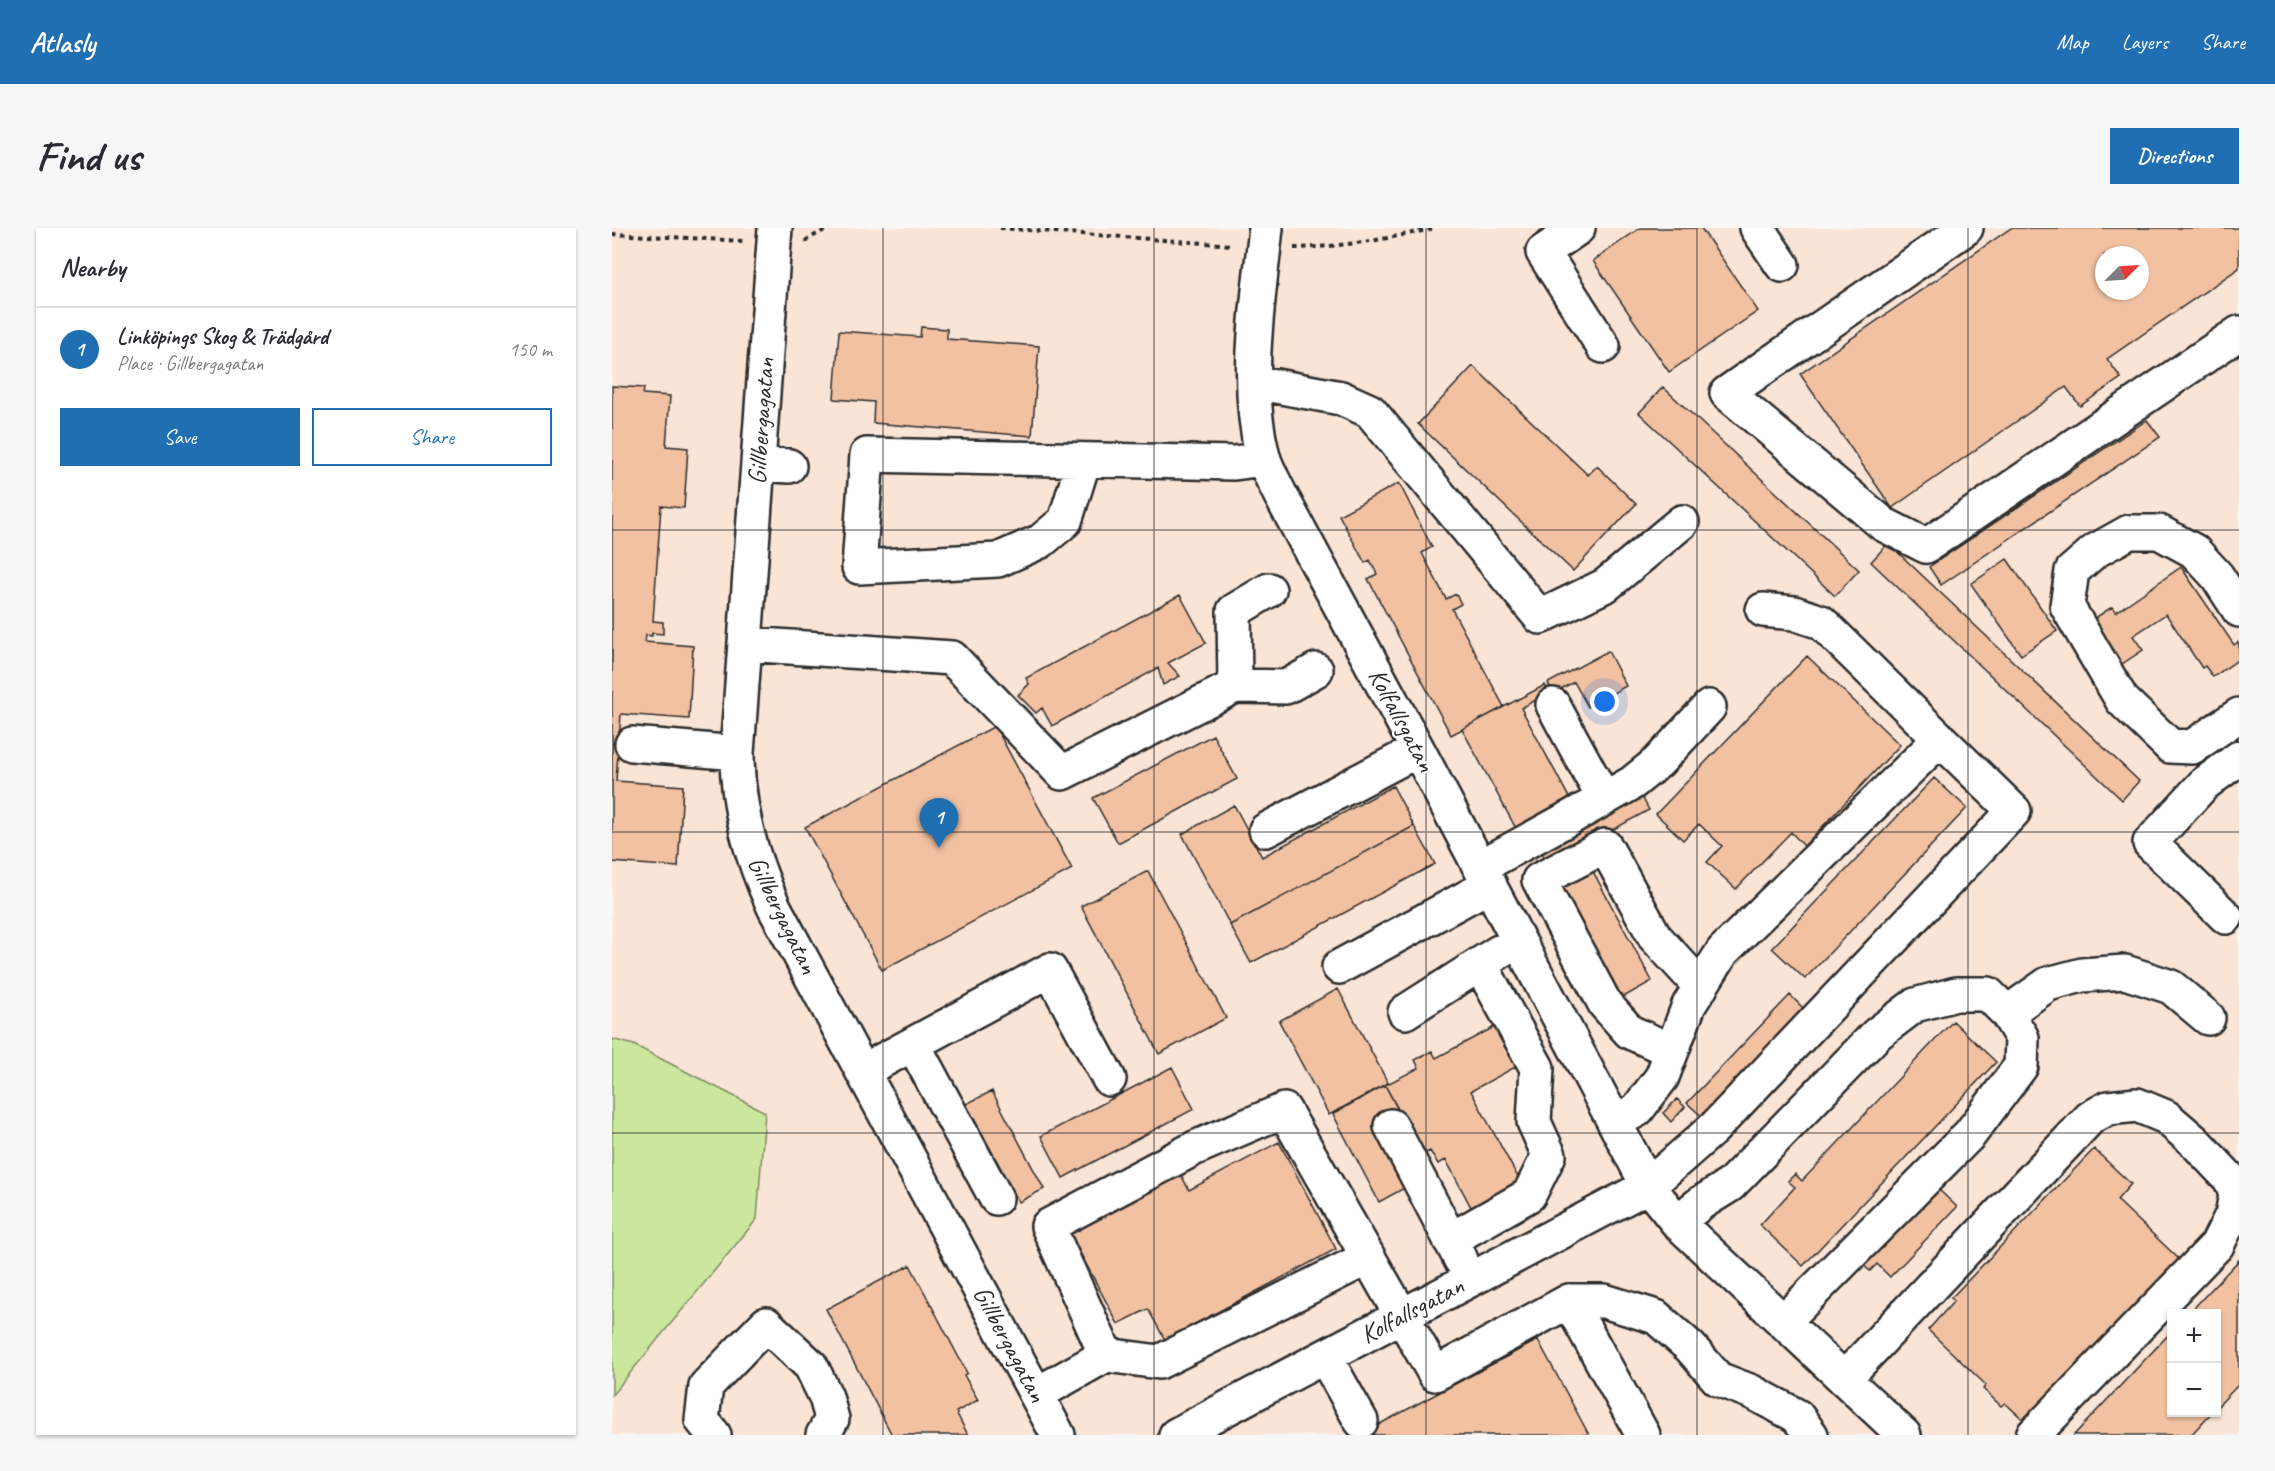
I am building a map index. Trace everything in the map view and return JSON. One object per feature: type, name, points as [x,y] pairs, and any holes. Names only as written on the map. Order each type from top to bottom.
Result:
[{"type":"street","points":[[1578,228],[1543,252],[1603,346]]},
{"type":"street","points":[[1757,228],[1782,265]]},
{"type":"street","points":[[1965,228],[1727,393],[1883,524],[1926,546],[2239,333]]},
{"type":"street","name":"Gillbergagatan","points":[[774,235],[773,465],[746,644],[737,753],[737,782],[743,820],[760,878],[774,907],[1058,1435]]},
{"type":"street","name":"Kolfallsgatan","points":[[1265,238],[1254,382],[1257,428],[1264,459],[1280,494],[1648,1186],[1677,1222],[1898,1433]]},
{"type":"street","points":[[1254,382],[1341,398],[1370,411],[1540,617],[1606,585],[1682,522]]},
{"type":"street","points":[[1084,460],[1065,521],[1041,541],[998,560],[859,567],[867,455],[1234,463],[1264,459]]},
{"type":"street","points":[[2239,610],[2217,576],[2194,551],[2159,531],[2129,532],[2095,551],[2072,571],[2067,606],[2122,700],[2170,746],[2192,747],[2239,715]]},
{"type":"street","points":[[1235,686],[1233,611],[1269,590]]},
{"type":"street","points":[[1648,1186],[1714,1128],[2014,811],[1821,622],[1794,613],[1763,610]]},
{"type":"street","points":[[746,644],[952,658],[1062,773],[1235,686],[1286,687],[1316,670]]},
{"type":"street","points":[[1553,705],[1604,799]]},
{"type":"street","points":[[1339,967],[1632,783],[1658,762],[1709,707]]},
{"type":"street","points":[[1614,1122],[1637,1110],[1662,1077],[1689,1005],[1723,951],[1940,739]]},
{"type":"street","points":[[632,744],[737,753]]},
{"type":"street","points":[[1266,830],[1418,750]]},
{"type":"street","points":[[2226,917],[2150,843],[2204,784],[2239,758]]},
{"type":"street","points":[[1672,1051],[1629,1032],[1605,1004],[1539,880],[1605,846],[1655,937],[1701,987]]},
{"type":"street","points":[[1405,1012],[1518,939]]},
{"type":"street","points":[[1450,1240],[1529,1195],[1549,1155],[1534,1122],[1537,1068],[1480,964]]},
{"type":"street","points":[[863,1071],[1050,970],[1110,1079]]},
{"type":"street","points":[[2007,1013],[2048,984],[2082,975],[2125,972],[2170,987],[2208,1018]]},
{"type":"street","points":[[1677,1222],[1701,1203],[1730,1185],[1877,1034],[1915,1005],[1956,994],[1988,994],[2007,1013],[2022,1038],[2021,1066],[1970,1134],[1783,1322]]},
{"type":"street","points":[[913,1044],[996,1198]]},
{"type":"street","points":[[1844,1379],[2090,1118],[2108,1108],[2137,1105],[2166,1117],[2231,1180],[2236,1195],[2232,1215],[2217,1245],[2033,1435]]},
{"type":"street","points":[[1106,1355],[1048,1226],[1196,1148],[1284,1110],[1435,1374],[1569,1301],[1604,1301],[1656,1317],[1690,1347],[1718,1379],[1752,1392],[1797,1416],[1811,1435]]},
{"type":"street","points":[[1391,1126],[1471,1279]]},
{"type":"street","name":"Kolfallsgatan","points":[[1176,1435],[1648,1186]]},
{"type":"street","points":[[1037,1394],[1106,1355],[1159,1362],[1367,1258]]},
{"type":"street","points":[[1569,1301],[1642,1435]]},
{"type":"street","points":[[714,1435],[702,1420],[706,1386],[766,1324],[812,1366],[826,1397],[832,1419],[823,1435]]},
{"type":"street","points":[[1324,1357],[1361,1420]]},
{"type":"path","points":[[612,234],[699,240],[774,235],[806,240],[828,228]]},
{"type":"path","points":[[1000,228],[1265,238],[1344,246],[1435,228]]},
{"type":"shaded area","points":[[612,228],[2239,228],[2239,1435],[612,1435],[612,1395],[757,1219],[634,1045],[612,1039]]},
{"type":"green space","points":[[612,1039],[634,1045],[765,1112],[757,1219],[612,1395]]},
{"type":"building","points":[[1640,228],[1701,228],[1758,311],[1669,372],[1593,261]]},
{"type":"building","points":[[2011,228],[2239,228],[2239,268],[2107,359],[2121,378],[2080,406],[2066,387],[1892,508],[1800,374]]},
{"type":"building","points":[[921,327],[947,329],[947,339],[1039,346],[1032,436],[873,423],[874,402],[834,399],[839,331],[920,337]]},
{"type":"building","points":[[1473,366],[1588,475],[1597,466],[1636,504],[1573,571],[1418,424]]},
{"type":"building","points":[[612,386],[644,388],[643,394],[670,396],[666,446],[688,448],[684,508],[661,506],[653,621],[663,622],[663,634],[646,635],[645,642],[693,646],[689,719],[621,714],[616,781],[683,786],[678,867],[612,862]]},
{"type":"building","points":[[1663,387],[1859,570],[1835,596],[1639,413]]},
{"type":"building","points":[[2147,420],[2160,437],[1941,585],[1929,567]]},
{"type":"building","points":[[1399,483],[1432,547],[1422,553],[1446,599],[1456,594],[1461,604],[1452,609],[1504,707],[1451,735],[1368,579],[1377,574],[1370,560],[1365,563],[1339,515]]},
{"type":"building","points":[[1888,543],[2139,781],[2122,800],[1871,562]]},
{"type":"building","points":[[2007,559],[2057,631],[2021,655],[1971,584]]},
{"type":"building","points":[[2181,567],[2234,645],[2238,642],[2239,644],[2239,659],[2213,677],[2205,666],[2202,668],[2166,614],[2133,636],[2143,650],[2122,664],[2092,620],[2112,607],[2116,612]]},
{"type":"building","points":[[1180,595],[1206,643],[1168,663],[1180,676],[1163,685],[1158,668],[1052,726],[1042,708],[1036,713],[1018,695],[1029,684],[1026,678]]},
{"type":"building","points":[[1608,651],[1626,686],[1588,707],[1574,682],[1553,693],[1548,683]]},
{"type":"building","points":[[1807,656],[1900,745],[1804,846],[1791,832],[1736,889],[1707,862],[1722,846],[1699,824],[1683,840],[1656,814]]},
{"type":"building","points":[[1545,685],[1549,693],[1521,708],[1573,805],[1519,834],[1462,729]]},
{"type":"building","points":[[995,726],[1072,869],[882,970],[805,827]]},
{"type":"building","points":[[1213,735],[1237,779],[1118,843],[1093,798]]},
{"type":"building","points":[[1934,778],[1967,808],[1805,979],[1772,948]]},
{"type":"building","points":[[1393,786],[1414,826],[1230,925],[1182,834],[1234,805],[1262,857]]},
{"type":"building","points":[[1641,795],[1649,810],[1548,865],[1540,849]]},
{"type":"building","points":[[1414,826],[1435,864],[1251,963],[1230,925]]},
{"type":"building","points":[[1589,864],[1652,981],[1620,999],[1556,882]]},
{"type":"building","points":[[1148,871],[1226,1018],[1159,1054],[1081,906]]},
{"type":"building","points":[[1338,989],[1388,1083],[1329,1115],[1279,1021]]},
{"type":"building","points":[[1790,995],[1810,1015],[1708,1122],[1687,1103]]},
{"type":"building","points":[[1953,1021],[1996,1062],[1803,1266],[1760,1225],[1795,1187],[1788,1181],[1795,1174],[1802,1181]]},
{"type":"building","points":[[1498,1025],[1519,1065],[1471,1091],[1521,1183],[1472,1209],[1446,1160],[1438,1164],[1430,1151],[1422,1155],[1385,1085],[1419,1068],[1415,1060],[1432,1051],[1436,1058]]},
{"type":"building","points":[[1172,1067],[1194,1109],[1063,1178],[1041,1136]]},
{"type":"building","points":[[1385,1085],[1398,1109],[1374,1122],[1408,1186],[1379,1202],[1333,1114]]},
{"type":"building","points":[[992,1091],[1044,1189],[1019,1202],[966,1104]]},
{"type":"building","points":[[1677,1099],[1685,1107],[1671,1122],[1663,1113]]},
{"type":"building","points":[[1279,1142],[1336,1249],[1165,1340],[1148,1309],[1118,1324],[1068,1230],[1179,1171],[1189,1190]]},
{"type":"building","points":[[2094,1149],[2131,1184],[2117,1200],[2180,1260],[2028,1424],[2005,1403],[2001,1406],[1983,1389],[1986,1385],[1928,1330],[1954,1301],[1951,1298]]},
{"type":"building","points":[[1935,1186],[1957,1207],[1890,1277],[1877,1264],[1870,1271],[1862,1264]]},
{"type":"building","points":[[2239,1260],[2239,1384],[2221,1403],[2221,1309],[2193,1309]]},
{"type":"building","points":[[910,1265],[967,1373],[964,1375],[978,1400],[956,1412],[968,1435],[892,1435],[826,1309]]},
{"type":"building","points":[[2167,1336],[2167,1417],[2207,1417],[2191,1435],[2074,1435]]},
{"type":"building","points":[[1538,1340],[1589,1435],[1359,1435]]},
{"type":"place","name":"Linköpings Skog & Trädgård","points":[[939,848]]}]
